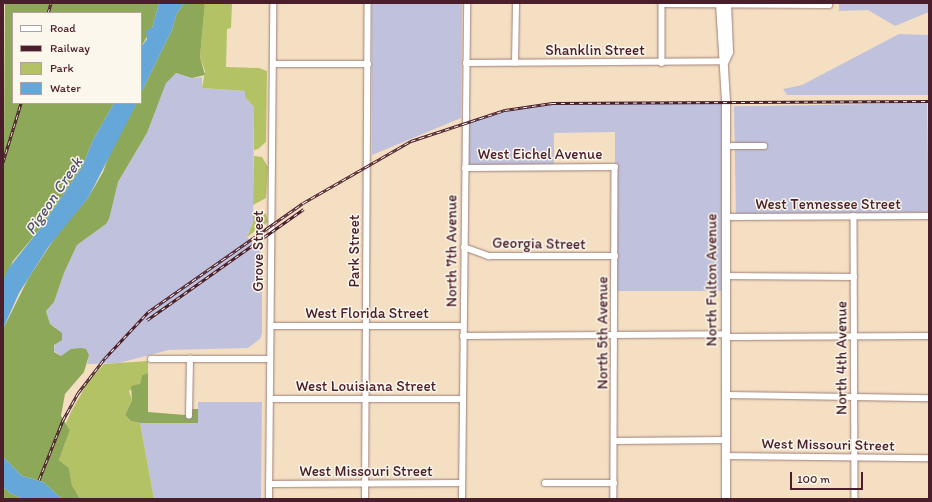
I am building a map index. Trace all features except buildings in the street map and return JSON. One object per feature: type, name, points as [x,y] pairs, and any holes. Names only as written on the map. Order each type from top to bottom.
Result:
[{"type":"main road","name":"North Fulton Avenue","points":[[724,3],[726,146],[726,499]]},
{"type":"street","name":"Grove Street","points":[[269,499],[273,3]]},
{"type":"street","name":"Park Street","points":[[365,499],[368,3]]},
{"type":"street","name":"North 7th Avenue","points":[[462,499],[464,168],[467,3]]},
{"type":"street","points":[[515,63],[516,3]]},
{"type":"street","points":[[662,62],[662,3],[829,4]]},
{"type":"street","name":"Shanklin Street","points":[[466,63],[725,62]]},
{"type":"street","points":[[272,64],[368,64]]},
{"type":"street","points":[[726,146],[764,146]]},
{"type":"street","name":"West Eichel Avenue","points":[[464,168],[615,167]]},
{"type":"street","name":"North 5th Avenue","points":[[614,499],[615,167]]},
{"type":"street","name":"North 4th Avenue","points":[[854,216],[855,499]]},
{"type":"street","name":"West Tennessee Street","points":[[726,217],[929,216]]},
{"type":"street","name":"Georgia Street","points":[[464,247],[489,256],[615,256]]},
{"type":"street","points":[[726,276],[854,277]]},
{"type":"street","name":"West Florida Street","points":[[271,326],[463,326]]},
{"type":"street","points":[[463,336],[929,336]]},
{"type":"street","points":[[152,359],[270,358]]},
{"type":"street","points":[[189,416],[190,359]]},
{"type":"street","points":[[727,395],[929,398]]},
{"type":"street","name":"West Louisiana Street","points":[[270,399],[463,399]]},
{"type":"street","points":[[614,441],[726,440]]},
{"type":"street","name":"West Missouri Street","points":[[726,456],[929,458]]},
{"type":"street","points":[[545,483],[614,483]]},
{"type":"street","name":"West Missouri Street","points":[[269,484],[462,484]]},
{"type":"shaded area","points":[[372,3],[462,3],[461,118],[372,155]]},
{"type":"shaded area","points":[[839,3],[929,3],[929,12],[895,26],[868,10],[839,11]]},
{"type":"shaded area","points":[[899,34],[929,35],[929,95],[787,95],[783,89],[802,85]]},
{"type":"shaded area","points":[[176,73],[192,78],[202,77],[202,88],[245,91],[245,97],[254,107],[253,223],[247,237],[262,254],[262,333],[260,339],[248,348],[169,350],[119,363],[87,364],[89,355],[61,356],[54,351],[56,328],[50,324],[46,311],[54,302],[64,273],[77,245],[106,224],[118,182],[147,133],[165,83]]},
{"type":"shaded area","points":[[726,101],[726,291],[615,291],[615,132],[554,133],[554,167],[465,168],[466,122],[522,107],[583,102]]},
{"type":"shaded area","points":[[927,103],[929,212],[736,215],[734,106]]},
{"type":"shaded area","points":[[198,402],[262,402],[261,499],[154,499],[140,423],[198,423]]},
{"type":"green space","points":[[5,3],[159,3],[152,28],[142,45],[142,12],[12,12],[12,104],[113,104],[93,140],[82,167],[40,229],[13,261],[3,281]]},
{"type":"green space","points":[[184,3],[205,3],[200,57],[205,75],[192,78],[176,73],[166,83],[147,133],[118,182],[109,219],[106,224],[77,245],[64,273],[54,302],[46,311],[50,324],[62,333],[62,340],[54,345],[54,352],[61,356],[71,349],[81,348],[86,349],[89,355],[84,372],[65,394],[61,416],[70,430],[59,460],[69,468],[72,485],[80,499],[62,499],[43,482],[22,476],[3,457],[3,329],[28,279],[58,233],[88,198],[103,172],[111,150],[136,104],[142,104],[142,91],[172,30],[176,15]]},
{"type":"green space","points":[[205,3],[232,3],[231,28],[227,29],[226,67],[259,68],[267,71],[266,142],[258,149],[254,150],[254,107],[245,97],[245,91],[202,88],[205,71],[200,57]]},
{"type":"green space","points":[[254,156],[262,157],[268,167],[266,198],[253,205]]},
{"type":"green space","points":[[258,211],[266,214],[268,222],[247,237],[253,223],[253,213]]},
{"type":"green space","points":[[148,361],[148,373],[142,375],[140,384],[129,391],[132,400],[125,415],[131,421],[140,423],[154,499],[80,499],[72,485],[69,468],[59,460],[70,430],[66,423],[72,410],[88,382],[104,364]]},
{"type":"green space","points":[[148,373],[148,412],[185,415],[192,409],[198,409],[198,423],[140,423],[131,421],[125,415],[132,400],[131,386],[140,384],[142,375]]},
{"type":"green space","points":[[3,487],[10,493],[23,499],[3,499]]},
{"type":"water","points":[[159,3],[184,3],[176,15],[172,30],[142,91],[142,46],[147,39],[146,31],[152,28]]},
{"type":"water","points":[[113,104],[136,104],[88,198],[49,246],[19,293],[3,329],[3,281],[8,269],[40,229],[82,167],[93,140]]},
{"type":"water","points":[[3,457],[22,476],[43,482],[62,499],[23,499],[10,493],[3,487]]},
{"type":"railway","points":[[48,12],[51,3]]},
{"type":"railway","points":[[39,480],[63,420],[78,393],[105,358],[148,312],[303,203],[411,141],[505,110],[552,103],[929,101]]},
{"type":"railway","points":[[3,162],[21,104]]},
{"type":"railway","points":[[147,320],[304,209]]},
{"type":"water label","name":"Pigeon Creek","points":[[54,196]]}]
